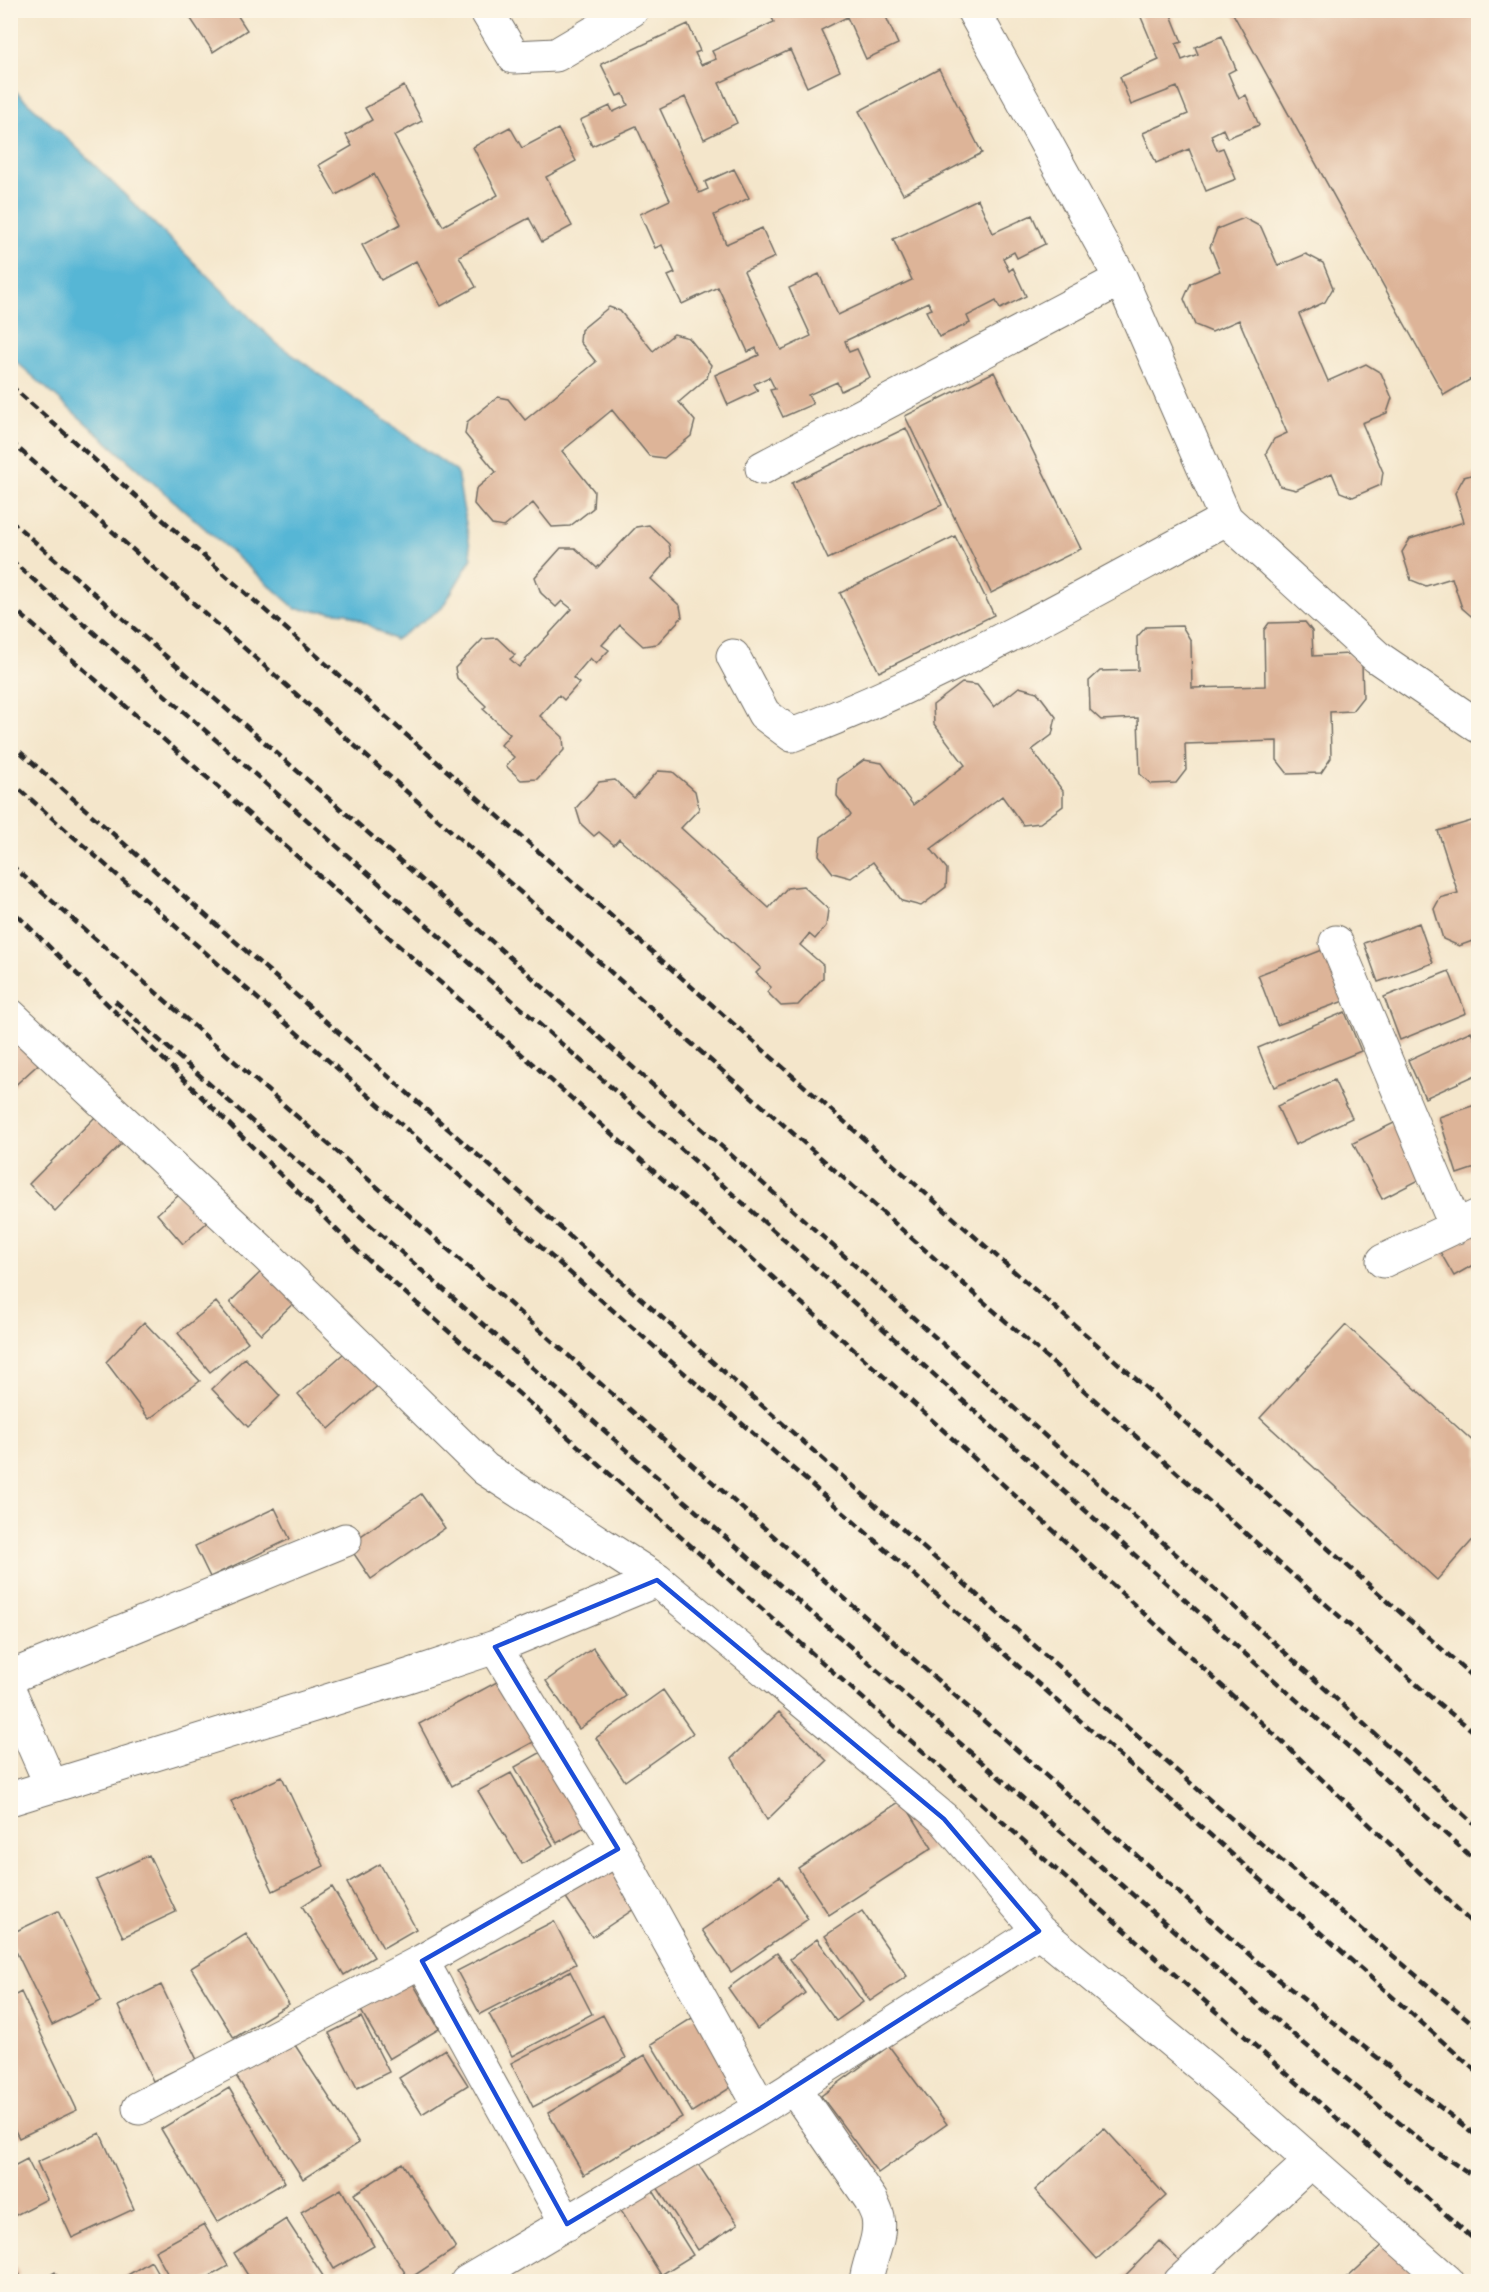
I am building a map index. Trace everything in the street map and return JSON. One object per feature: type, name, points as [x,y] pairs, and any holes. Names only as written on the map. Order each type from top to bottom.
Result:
[{"type":"street","points":[[486,10],[514,57],[556,55],[632,10]]},
{"type":"street","points":[[973,10],[1121,279],[1226,519],[1377,657],[1479,726]]},
{"type":"street","points":[[762,468],[1121,279]]},
{"type":"street","points":[[733,656],[764,714],[792,735],[833,720],[968,657],[1226,519]]},
{"type":"street","points":[[1336,942],[1467,1221],[1383,1261]]},
{"type":"street","points":[[10,1015],[258,1248],[485,1469],[657,1580],[944,1819],[1039,1931],[1221,2082],[1448,2282]]},
{"type":"street","points":[[10,1677],[345,1540]]},
{"type":"street","points":[[10,1799],[495,1647],[657,1580]]},
{"type":"street","points":[[495,1647],[618,1849],[761,2108]]},
{"type":"street","points":[[10,1692],[51,1785]]},
{"type":"street","points":[[139,2108],[422,1961],[618,1849]]},
{"type":"street","points":[[467,2282],[761,2108],[1039,1931]]},
{"type":"street","points":[[422,1961],[567,2224]]},
{"type":"street","points":[[793,2087],[871,2200],[878,2219],[878,2235],[866,2282]]},
{"type":"street","points":[[1180,2282],[1311,2162]]},
{"type":"highlighted area","points":[[657,1580],[944,1819],[1039,1931],[761,2108],[567,2224],[422,1961],[618,1849],[495,1647]]},
{"type":"water","points":[[10,86],[73,144],[276,343],[457,472],[472,558],[442,608],[395,640],[347,613],[296,609],[11,357]]},
{"type":"building","points":[[185,10],[234,10],[247,30],[213,52]]},
{"type":"building","points":[[768,10],[883,10],[898,44],[866,59],[847,17],[821,30],[840,71],[807,87],[790,50],[719,83],[737,123],[704,139],[685,97],[660,109],[699,193],[708,189],[705,182],[734,169],[749,198],[714,215],[726,244],[762,228],[775,257],[744,271],[781,350],[811,336],[789,288],[819,274],[838,315],[912,280],[893,239],[978,199],[993,233],[1032,215],[1045,244],[1017,258],[1014,252],[1003,258],[1009,271],[1013,268],[1026,296],[1000,309],[996,301],[967,316],[970,323],[939,337],[926,311],[932,309],[928,302],[845,341],[849,352],[857,349],[870,377],[841,391],[837,382],[808,395],[813,404],[783,417],[770,390],[775,389],[769,377],[754,384],[758,391],[728,405],[715,375],[759,355],[756,348],[748,352],[718,287],[682,304],[668,276],[675,273],[662,245],[655,248],[640,214],[670,200],[636,126],[592,146],[580,120],[610,106],[613,112],[628,105],[623,94],[617,96],[601,64],[688,24],[700,51],[695,53],[701,65],[716,59],[712,51],[774,22]]},
{"type":"building","points":[[1138,10],[1169,10],[1182,42],[1176,44],[1182,60],[1198,54],[1195,47],[1222,36],[1236,69],[1228,73],[1239,99],[1246,95],[1259,125],[1227,138],[1223,129],[1211,135],[1217,150],[1223,148],[1236,179],[1206,191],[1189,149],[1156,163],[1143,133],[1188,114],[1177,87],[1131,105],[1120,77],[1159,60]]},
{"type":"building","points":[[1231,10],[1478,10],[1478,375],[1444,395]]},
{"type":"building","points":[[939,69],[982,153],[903,194],[859,111]]},
{"type":"building","points":[[404,86],[422,121],[394,136],[443,226],[498,195],[473,147],[510,127],[522,148],[558,129],[576,161],[546,177],[572,226],[542,242],[529,218],[459,256],[476,287],[441,306],[416,261],[381,280],[362,245],[401,224],[374,174],[336,195],[319,165],[352,146],[346,135],[372,120],[365,108]]},
{"type":"building","points":[[1244,218],[1261,227],[1278,266],[1306,254],[1323,263],[1333,288],[1325,302],[1299,314],[1328,381],[1366,364],[1381,373],[1392,398],[1387,413],[1362,423],[1383,472],[1381,485],[1353,497],[1340,492],[1332,473],[1296,490],[1280,486],[1266,453],[1274,439],[1287,433],[1239,320],[1212,332],[1195,325],[1184,299],[1191,283],[1220,271],[1210,247],[1217,229]]},
{"type":"building","points":[[609,307],[620,311],[653,351],[674,334],[689,338],[711,365],[707,378],[679,402],[695,421],[691,436],[664,458],[649,456],[612,410],[562,451],[594,491],[593,508],[570,526],[552,527],[533,503],[504,527],[492,525],[474,504],[476,489],[496,472],[465,434],[467,422],[498,397],[508,399],[525,420],[596,362],[580,342],[581,330]]},
{"type":"building","points":[[994,372],[1081,549],[991,593],[905,416]]},
{"type":"building","points":[[906,428],[942,505],[828,559],[792,483]]},
{"type":"building","points":[[1478,473],[1477,621],[1462,608],[1452,578],[1426,586],[1411,580],[1402,552],[1410,539],[1464,522],[1455,493],[1464,477]]},
{"type":"building","points":[[649,525],[669,544],[671,556],[651,579],[680,606],[682,617],[657,644],[643,646],[620,625],[602,645],[609,650],[596,664],[590,658],[573,678],[579,683],[564,700],[559,695],[540,716],[563,737],[564,750],[537,779],[521,780],[506,766],[514,757],[501,745],[510,734],[483,709],[486,706],[457,678],[455,668],[483,639],[497,638],[515,655],[510,659],[519,667],[572,609],[562,601],[556,607],[541,593],[535,577],[561,548],[575,548],[597,568],[636,527]]},
{"type":"building","points":[[955,536],[994,615],[879,672],[840,593]]},
{"type":"building","points":[[1305,622],[1312,631],[1313,656],[1349,654],[1362,665],[1363,697],[1352,711],[1330,712],[1331,758],[1321,773],[1288,774],[1277,760],[1277,741],[1185,744],[1186,770],[1176,783],[1151,784],[1140,774],[1138,718],[1101,720],[1090,710],[1089,681],[1100,671],[1138,670],[1137,637],[1146,627],[1182,626],[1191,641],[1192,688],[1265,686],[1264,630],[1269,623]]},
{"type":"building","points":[[962,683],[977,685],[994,707],[1019,687],[1037,692],[1056,717],[1052,735],[1032,750],[1063,791],[1063,806],[1040,823],[1023,825],[1002,796],[931,849],[947,869],[946,887],[921,906],[902,901],[873,862],[851,878],[833,873],[819,855],[821,837],[851,815],[837,796],[838,779],[864,760],[882,763],[913,805],[965,765],[934,724],[933,705]]},
{"type":"building","points":[[658,771],[673,772],[695,791],[699,809],[681,828],[769,908],[787,888],[803,886],[828,909],[826,926],[815,939],[809,934],[800,945],[823,965],[823,978],[798,1005],[781,1006],[767,992],[771,987],[756,973],[761,968],[619,839],[614,845],[599,832],[594,836],[581,824],[576,808],[599,782],[615,780],[634,798]]},
{"type":"building","points":[[1478,819],[1478,939],[1459,946],[1443,939],[1434,909],[1440,898],[1458,893],[1438,831]]},
{"type":"building","points":[[1419,923],[1433,963],[1378,982],[1364,943]]},
{"type":"building","points":[[1325,949],[1344,1001],[1277,1025],[1258,975]]},
{"type":"building","points":[[1449,971],[1466,1013],[1400,1040],[1384,997]]},
{"type":"building","points":[[1345,1012],[1361,1051],[1274,1087],[1258,1048]]},
{"type":"building","points":[[10,1023],[44,1059],[10,1090]]},
{"type":"building","points":[[1471,1031],[1478,1047],[1478,1074],[1425,1098],[1408,1060]]},
{"type":"building","points":[[1334,1080],[1352,1118],[1295,1145],[1277,1106]]},
{"type":"building","points":[[1478,1104],[1478,1167],[1457,1174],[1439,1117]]},
{"type":"building","points":[[101,1111],[128,1137],[55,1211],[29,1184]]},
{"type":"building","points":[[1396,1122],[1425,1177],[1382,1199],[1353,1143]]},
{"type":"building","points":[[186,1189],[212,1218],[183,1244],[157,1214]]},
{"type":"building","points":[[1478,1228],[1478,1262],[1454,1276],[1439,1250]]},
{"type":"building","points":[[268,1265],[299,1298],[261,1334],[230,1302]]},
{"type":"building","points":[[216,1302],[248,1342],[210,1372],[178,1333]]},
{"type":"building","points":[[144,1322],[200,1381],[149,1419],[106,1362]]},
{"type":"building","points":[[1346,1325],[1478,1446],[1478,1534],[1437,1580],[1260,1418]]},
{"type":"building","points":[[352,1346],[383,1381],[329,1429],[298,1394]]},
{"type":"building","points":[[245,1358],[280,1396],[248,1427],[212,1389]]},
{"type":"building","points":[[421,1494],[445,1528],[371,1579],[348,1545]]},
{"type":"building","points":[[275,1508],[290,1539],[210,1577],[195,1546]]},
{"type":"building","points":[[593,1648],[626,1696],[579,1729],[546,1681]]},
{"type":"building","points":[[506,1677],[539,1739],[452,1786],[419,1724]]},
{"type":"building","points":[[663,1690],[693,1733],[625,1781],[596,1738]]},
{"type":"building","points":[[779,1712],[827,1761],[767,1820],[732,1758]]},
{"type":"building","points":[[545,1750],[588,1825],[557,1843],[515,1767]]},
{"type":"building","points":[[511,1773],[553,1845],[522,1864],[478,1791]]},
{"type":"building","points":[[282,1777],[324,1866],[273,1891],[231,1801]]},
{"type":"building","points":[[902,1800],[932,1848],[829,1915],[798,1868]]},
{"type":"building","points":[[149,1855],[176,1912],[123,1937],[96,1880]]},
{"type":"building","points":[[612,1862],[640,1905],[592,1937],[563,1893]]},
{"type":"building","points":[[380,1864],[416,1929],[383,1948],[347,1883]]},
{"type":"building","points":[[780,1876],[808,1919],[731,1972],[702,1930]]},
{"type":"building","points":[[332,1887],[374,1957],[344,1975],[302,1906]]},
{"type":"building","points":[[58,1911],[101,2001],[52,2025],[10,1939],[10,1934]]},
{"type":"building","points":[[862,1911],[907,1976],[870,2001],[825,1936]]},
{"type":"building","points":[[554,1921],[576,1964],[480,2014],[457,1971]]},
{"type":"building","points":[[246,1934],[289,2004],[234,2038],[191,1968]]},
{"type":"building","points":[[817,1939],[863,2002],[836,2021],[790,1959]]},
{"type":"building","points":[[777,1953],[805,1993],[757,2029],[728,1988]]},
{"type":"building","points":[[570,1971],[592,2014],[512,2056],[489,2014]]},
{"type":"building","points":[[411,1980],[439,2029],[389,2059],[360,2009]]},
{"type":"building","points":[[161,1985],[197,2060],[153,2081],[118,2006]]},
{"type":"building","points":[[21,1992],[77,2110],[19,2138],[10,2121],[10,1998]]},
{"type":"building","points":[[700,2013],[741,2081],[692,2112],[651,2044]]},
{"type":"building","points":[[603,2015],[626,2058],[533,2107],[511,2063]]},
{"type":"building","points":[[361,2017],[389,2072],[357,2088],[329,2033]]},
{"type":"building","points":[[291,2039],[359,2143],[303,2179],[236,2076]]},
{"type":"building","points":[[889,2046],[947,2124],[878,2173],[821,2096]]},
{"type":"building","points":[[445,2049],[468,2085],[422,2114],[399,2078]]},
{"type":"building","points":[[645,2055],[682,2117],[584,2175],[548,2113]]},
{"type":"building","points":[[229,2088],[285,2182],[217,2222],[161,2129]]},
{"type":"building","points":[[1104,2128],[1166,2196],[1097,2259],[1035,2190]]},
{"type":"building","points":[[100,2133],[134,2209],[72,2238],[37,2162]]},
{"type":"building","points":[[692,2155],[738,2224],[698,2250],[653,2181]]},
{"type":"building","points":[[27,2159],[47,2199],[10,2218],[10,2168]]},
{"type":"building","points":[[402,2163],[456,2248],[409,2279],[354,2194]]},
{"type":"building","points":[[341,2189],[374,2246],[334,2269],[301,2212]]},
{"type":"building","points":[[652,2189],[693,2255],[661,2275],[620,2209]]},
{"type":"building","points":[[286,2219],[327,2282],[252,2282],[234,2253]]},
{"type":"building","points":[[204,2224],[228,2266],[200,2282],[172,2282],[155,2251]]},
{"type":"building","points":[[1159,2241],[1185,2266],[1169,2282],[1119,2282]]},
{"type":"building","points":[[1386,2242],[1414,2272],[1404,2282],[1343,2282]]},
{"type":"building","points":[[10,2258],[20,2275],[10,2280]]},
{"type":"building","points":[[151,2261],[163,2282],[116,2282]]},
{"type":"building","points":[[55,2272],[60,2282],[39,2282]]},
{"type":"railway","points":[[10,385],[1478,1681]]},
{"type":"railway","points":[[10,441],[1433,1699],[1478,1735]]},
{"type":"railway","points":[[10,520],[469,921],[981,1378],[1478,1827]]},
{"type":"railway","points":[[10,559],[744,1204],[1478,1863]]},
{"type":"railway","points":[[10,605],[911,1401],[1197,1663],[1478,1929]]},
{"type":"railway","points":[[10,743],[1211,1801],[1478,2028]]},
{"type":"railway","points":[[10,781],[1223,1846],[1478,2073]]},
{"type":"railway","points":[[10,864],[1268,1971],[1478,2137]]},
{"type":"railway","points":[[17,915],[359,1252],[1478,2243]]},
{"type":"railway","points":[[115,1001],[1264,2010],[1426,2145],[1478,2179]]}]
